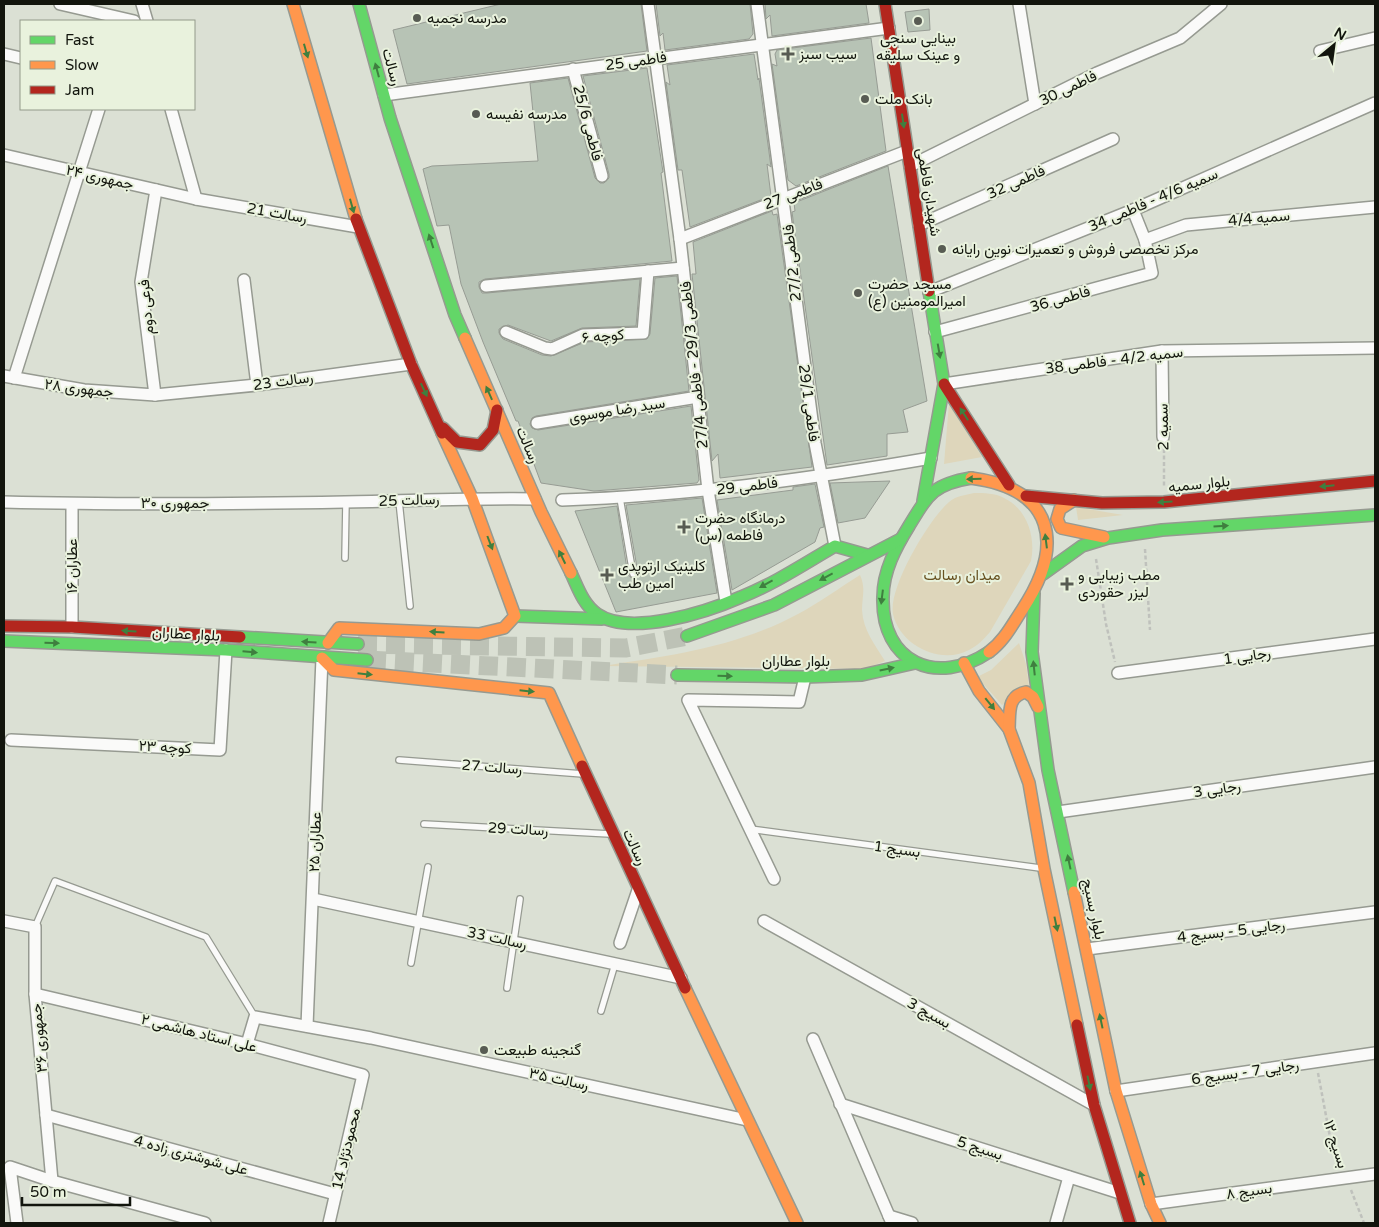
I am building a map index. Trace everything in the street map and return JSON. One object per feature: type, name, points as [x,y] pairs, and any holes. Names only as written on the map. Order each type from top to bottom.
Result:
[{"type":"main road","points":[[293,4],[358,227],[411,364],[472,498],[506,584],[515,616],[510,626],[501,632],[479,634],[339,628],[328,643]]},
{"type":"main road","name":"رسالت","points":[[359,4],[384,95],[455,315],[535,499],[584,601],[590,610],[602,619]]},
{"type":"main road","name":"شهیدان فاطمی","points":[[885,4],[944,384]]},
{"type":"main road","points":[[924,501],[944,384]]},
{"type":"main road","points":[[944,384],[1009,485]]},
{"type":"main road","points":[[439,425],[457,442],[480,445],[491,437],[496,425],[497,410]]},
{"type":"main road","points":[[971,478],[987,479],[1009,485],[1026,496],[1044,519],[1048,552],[1043,574],[1034,593],[1013,625],[988,653],[964,663],[946,668],[915,664],[896,644],[885,624],[881,604],[888,562],[924,501],[938,488],[954,480],[971,478]]},
{"type":"main road","name":"بلوار سمیه","points":[[1026,496],[1102,503],[1164,502],[1375,481]]},
{"type":"main road","points":[[1074,500],[1060,509],[1057,519],[1061,528],[1108,538]]},
{"type":"main road","points":[[1043,574],[1069,554],[1094,541],[1108,538],[1144,533],[1375,515]]},
{"type":"main road","points":[[687,636],[774,605],[901,539]]},
{"type":"main road","points":[[515,616],[602,619],[615,623],[659,622],[743,598],[835,546],[867,555]]},
{"type":"main road","name":"بلوار بسیج","points":[[1034,593],[1032,652],[1048,770],[1116,1091],[1150,1204],[1160,1223]]},
{"type":"main road","name":"بلوار عطاران","points":[[4,626],[72,627],[358,644]]},
{"type":"main road","name":"بلوار عطاران","points":[[4,641],[226,650],[367,660]]},
{"type":"main road","name":"رسالت","points":[[322,658],[334,670],[549,693],[638,890],[681,978],[746,1120],[797,1223]]},
{"type":"main road","points":[[964,663],[979,691],[1010,729]]},
{"type":"main road","name":"بلوار عطاران","points":[[677,675],[805,678],[862,675],[915,664]]},
{"type":"main road","points":[[1038,707],[1033,697],[1026,692],[1017,694],[1010,703],[1010,729],[1029,783],[1044,869],[1094,1106],[1130,1223]]},
{"type":"street","points":[[60,4],[130,20]]},
{"type":"street","points":[[142,4],[147,20]]},
{"type":"street","name":"فاطمی 29/3 - فاطمی 27/4","points":[[648,4],[680,239],[708,490],[726,602]]},
{"type":"street","name":"فاطمی 27/2","points":[[757,4],[784,198],[799,329]]},
{"type":"street","points":[[1019,4],[1035,104]]},
{"type":"street","name":"فاطمی 30","points":[[910,166],[1097,73],[1180,38],[1221,4]]},
{"type":"street","name":"فاطمی 25","points":[[384,95],[889,28]]},
{"type":"street","points":[[1320,50],[1375,38]]},
{"type":"street","points":[[4,54],[20,58]]},
{"type":"street","name":"فاطمی 25/6","points":[[574,69],[602,176]]},
{"type":"street","name":"سمیه 4/6 - فاطمی 34","points":[[929,292],[1133,210],[1375,104]]},
{"type":"street","points":[[9,377],[99,110]]},
{"type":"street","points":[[171,110],[196,199]]},
{"type":"street","name":"فاطمی 32","points":[[919,225],[1113,139]]},
{"type":"street","name":"فاطمی 27","points":[[680,239],[907,150]]},
{"type":"street","name":"جمهوری ۲۴","points":[[4,155],[196,199]]},
{"type":"street","name":"فرعی دوم","points":[[155,396],[141,282],[156,190]]},
{"type":"street","name":"رسالت 21","points":[[196,199],[358,227]]},
{"type":"street","name":"سمیه 4/4","points":[[1145,240],[1186,225],[1375,207]]},
{"type":"street","points":[[1133,210],[1145,240]]},
{"type":"street","name":"فاطمی 36","points":[[935,332],[1152,273],[1145,240]]},
{"type":"street","points":[[486,286],[683,268]]},
{"type":"street","name":"کوچه ۶","points":[[506,332],[552,349],[583,335],[643,333],[648,271]]},
{"type":"street","points":[[244,280],[257,385]]},
{"type":"street","name":"فاطمی 29/1","points":[[799,329],[820,477],[835,546]]},
{"type":"street","name":"سمیه 4/2 - فاطمی 38","points":[[944,384],[1162,351],[1375,348]]},
{"type":"street","name":"سمیه 2","points":[[1162,351],[1163,437]]},
{"type":"street","name":"رسالت 23","points":[[155,396],[257,385],[411,364]]},
{"type":"street","name":"جمهوری ۲۸","points":[[9,377],[84,390],[155,396]]},
{"type":"street","name":"سید رضا موسوی","points":[[537,423],[698,397]]},
{"type":"street","name":"فاطمی 29","points":[[562,500],[620,498],[708,490],[820,477],[932,458]]},
{"type":"street","name":"رسالت 25","points":[[346,502],[472,498],[535,499]]},
{"type":"street","name":"جمهوری ۳۰","points":[[4,502],[72,504],[346,502]]},
{"type":"street","name":"عطاران ۱۶","points":[[72,504],[72,627]]},
{"type":"street","name":"رجایی 1","points":[[1118,673],[1375,638]]},
{"type":"street","name":"کوچه ۲۳","points":[[11,740],[220,750],[226,650]]},
{"type":"street","name":"عطاران ۲۵","points":[[307,1026],[322,658]]},
{"type":"street","points":[[774,879],[688,700],[799,702],[805,678]]},
{"type":"street","name":"رجایی 3","points":[[1058,812],[1375,767]]},
{"type":"street","points":[[620,943],[638,890]]},
{"type":"street","name":"رسالت 33","points":[[313,899],[681,978]]},
{"type":"street","name":"رجایی 5 - بسیج 4","points":[[1087,950],[1375,912]]},
{"type":"street","points":[[4,921],[36,927]]},
{"type":"street","name":"بسیج 3","points":[[764,921],[1094,1106]]},
{"type":"street","name":"جمهوری ۳۶","points":[[36,927],[35,994],[52,1181]]},
{"type":"street","name":"علی استاد هاشمی ۲","points":[[35,994],[246,1044],[363,1075]]},
{"type":"street","points":[[246,1044],[255,1017]]},
{"type":"street","name":"رسالت ۳۵","points":[[255,1017],[371,1038],[746,1120]]},
{"type":"street","points":[[813,1039],[890,1220],[912,1223]]},
{"type":"street","name":"رجایی 7 - بسیج 6","points":[[1116,1091],[1375,1053]]},
{"type":"street","name":"محمودنژاد 14","points":[[329,1223],[363,1075]]},
{"type":"street","name":"بسیج 5","points":[[840,1104],[1120,1193]]},
{"type":"street","name":"علی شوشتری زاده 4","points":[[46,1115],[335,1194]]},
{"type":"street","points":[[17,1223],[10,1166],[52,1181],[205,1223]]},
{"type":"street","name":"بسیج ۸","points":[[1150,1204],[1375,1174]]},
{"type":"street","points":[[1056,1223],[1069,1177]]},
{"type":"lane","points":[[620,498],[633,574]]},
{"type":"lane","points":[[399,500],[410,606]]},
{"type":"lane","points":[[345,558],[346,502]]},
{"type":"lane","name":"رسالت 27","points":[[399,760],[585,774]]},
{"type":"lane","name":"رسالت 29","points":[[424,824],[612,834]]},
{"type":"lane","name":"بسیج 1","points":[[750,829],[1044,869]]},
{"type":"lane","points":[[411,963],[428,867]]},
{"type":"lane","points":[[36,927],[55,881],[206,938],[255,1017]]},
{"type":"lane","points":[[507,988],[520,899]]},
{"type":"lane","points":[[602,1011],[615,964]]},
{"type":"path","name":"سمیه 2","points":[[1163,437],[1164,502]]},
{"type":"path","points":[[1144,533],[1150,630]]},
{"type":"path","points":[[1094,541],[1106,624],[1118,673]]},
{"type":"path","name":"بسیج ۱۲","points":[[1316,1061],[1330,1137],[1347,1177],[1356,1207],[1364,1223]]},
{"type":"green space","points":[[949,403],[982,457],[944,464]]},
{"type":"green space","name":"میدان رسالت","points":[[974,493],[1001,496],[1019,509],[1031,533],[1031,561],[990,632],[983,640],[969,650],[958,654],[934,654],[923,650],[904,635],[897,625],[893,614],[893,602],[903,572],[931,523],[949,502],[961,496]]},
{"type":"green space","points":[[1076,507],[1123,515],[1078,520]]},
{"type":"green space","points":[[860,575],[863,588],[862,610],[865,624],[870,637],[885,661],[865,669],[602,666],[703,649],[751,635],[798,614]]},
{"type":"green space","points":[[1019,643],[1026,664],[1029,686],[1002,705],[977,677],[991,670]]},
{"type":"building","points":[[501,4],[641,4],[647,51],[407,84],[393,30]]},
{"type":"building","points":[[656,4],[750,4],[753,34],[749,39],[665,50],[663,33],[660,36]]},
{"type":"building","points":[[765,4],[866,4],[869,23],[772,36],[770,15],[766,19]]},
{"type":"building","name":"بینایی سنجی و عینک سلیقه","points":[[929,9],[930,30],[908,32],[905,12]]},
{"type":"building","points":[[871,38],[886,151],[796,186],[788,180],[772,64],[777,66],[775,54],[777,50]]},
{"type":"building","points":[[754,54],[771,167],[767,164],[771,196],[690,227],[682,170],[678,170],[666,82],[670,85],[667,65]]},
{"type":"building","points":[[647,68],[663,172],[661,173],[672,261],[485,279],[479,282],[479,287],[482,293],[487,293],[640,279],[636,326],[582,328],[551,341],[508,325],[499,329],[503,339],[542,355],[551,356],[585,342],[647,339],[650,334],[655,278],[677,276],[689,391],[536,416],[532,418],[530,424],[532,428],[538,430],[691,406],[699,480],[697,483],[594,491],[541,483],[518,421],[516,421],[483,342],[461,284],[449,225],[437,226],[423,169],[432,166],[538,161],[530,83],[568,78],[595,178],[600,183],[604,183],[609,178],[609,174],[583,76]]},
{"type":"building","points":[[888,166],[927,401],[903,410],[908,432],[887,434],[887,456],[827,465],[792,212],[795,211],[794,203]]},
{"type":"building","points":[[772,211],[773,215],[777,214],[812,467],[720,478],[718,454],[712,461],[692,274],[696,274],[693,242]]},
{"type":"building","points":[[890,481],[865,518],[838,523],[830,483]]},
{"type":"building","points":[[815,484],[824,527],[820,528],[815,542],[732,590],[717,500],[793,490],[793,487]]},
{"type":"building","points":[[702,498],[717,593],[616,612],[575,511],[617,506],[628,575],[633,579],[638,573],[626,505]]},
{"type":"tunnel","points":[[358,644],[626,648],[687,636]]},
{"type":"tunnel","points":[[367,660],[677,675]]},
{"type":"traffic: fast","points":[[359,4],[390,118],[455,315],[465,338]]},
{"type":"traffic: fast","points":[[923,501],[944,384],[929,291]]},
{"type":"traffic: fast","points":[[971,478],[940,488],[921,506],[895,551],[885,578],[883,597],[885,620],[891,638],[902,653],[916,662],[932,667],[950,667],[969,662],[989,652]]},
{"type":"traffic: fast","points":[[1043,574],[1082,546],[1108,538],[1162,530],[1375,515]]},
{"type":"traffic: fast","points":[[687,636],[774,605],[901,539]]},
{"type":"traffic: fast","points":[[571,573],[584,601],[597,614],[611,620],[629,623],[648,623],[689,615],[741,597],[777,580],[835,546],[867,555]]},
{"type":"traffic: fast","points":[[1034,593],[1032,652],[1048,770],[1074,892]]},
{"type":"traffic: fast","points":[[515,616],[602,619]]},
{"type":"traffic: fast","points":[[240,637],[358,644]]},
{"type":"traffic: fast","points":[[4,641],[226,650],[367,660]]},
{"type":"traffic: fast","points":[[677,675],[805,677],[862,675],[915,663]]},
{"type":"traffic: slow","points":[[293,4],[356,219]]},
{"type":"traffic: slow","points":[[465,338],[541,512],[571,573]]},
{"type":"traffic: slow","points":[[328,643],[339,628],[479,634],[504,628],[515,616],[472,498],[442,433]]},
{"type":"traffic: slow","points":[[971,478],[999,484],[1020,494],[1035,507],[1044,524],[1047,543],[1044,564],[1036,586],[1007,632],[989,652]]},
{"type":"traffic: slow","points":[[1074,500],[1060,509],[1057,519],[1061,528],[1104,537]]},
{"type":"traffic: slow","points":[[322,658],[334,670],[549,693],[582,766]]},
{"type":"traffic: slow","points":[[964,663],[979,691],[1009,729],[1029,783],[1044,869],[1077,1025]]},
{"type":"traffic: slow","points":[[1009,729],[1010,711],[1015,697],[1026,692],[1033,697],[1038,707]]},
{"type":"traffic: slow","points":[[1074,892],[1116,1091],[1151,1204],[1160,1223]]},
{"type":"traffic: slow","points":[[685,988],[797,1223]]},
{"type":"traffic: jam","points":[[885,4],[929,291]]},
{"type":"traffic: jam","points":[[356,219],[411,364],[442,433]]},
{"type":"traffic: jam","points":[[944,384],[1009,485]]},
{"type":"traffic: jam","points":[[443,428],[457,442],[480,445],[493,430],[497,410]]},
{"type":"traffic: jam","points":[[1026,496],[1102,503],[1164,502],[1375,481]]},
{"type":"traffic: jam","points":[[4,626],[72,627],[240,637]]},
{"type":"traffic: jam","points":[[582,766],[685,988]]},
{"type":"traffic: jam","points":[[1077,1025],[1094,1105],[1130,1223]]},
{"type":"place","name":"مدرسه نجمیه","points":[[417,18]]},
{"type":"place","name":"بینایی سنجی و عینک سلیقه","points":[[918,21]]},
{"type":"place","name":"سیب سبز","points":[[788,54]]},
{"type":"place","name":"بانک ملت","points":[[865,99]]},
{"type":"place","name":"مدرسه نفیسه","points":[[476,114]]},
{"type":"place","name":"مرکز تخصصی فروش و تعمیرات نوین رایانه","points":[[942,249]]},
{"type":"place","name":"مسجد حضرت امیرالمومنین (ع)","points":[[858,293]]},
{"type":"place","name":"درمانگاه حضرت فاطمه (س)","points":[[684,527]]},
{"type":"place","name":"کلینیک ارتوپدی امین طب","points":[[607,575]]},
{"type":"place","name":"مطب زیبایی و لیزر حقوردی","points":[[1067,584]]},
{"type":"place","name":"گنجینه طبیعت","points":[[484,1050]]}]
